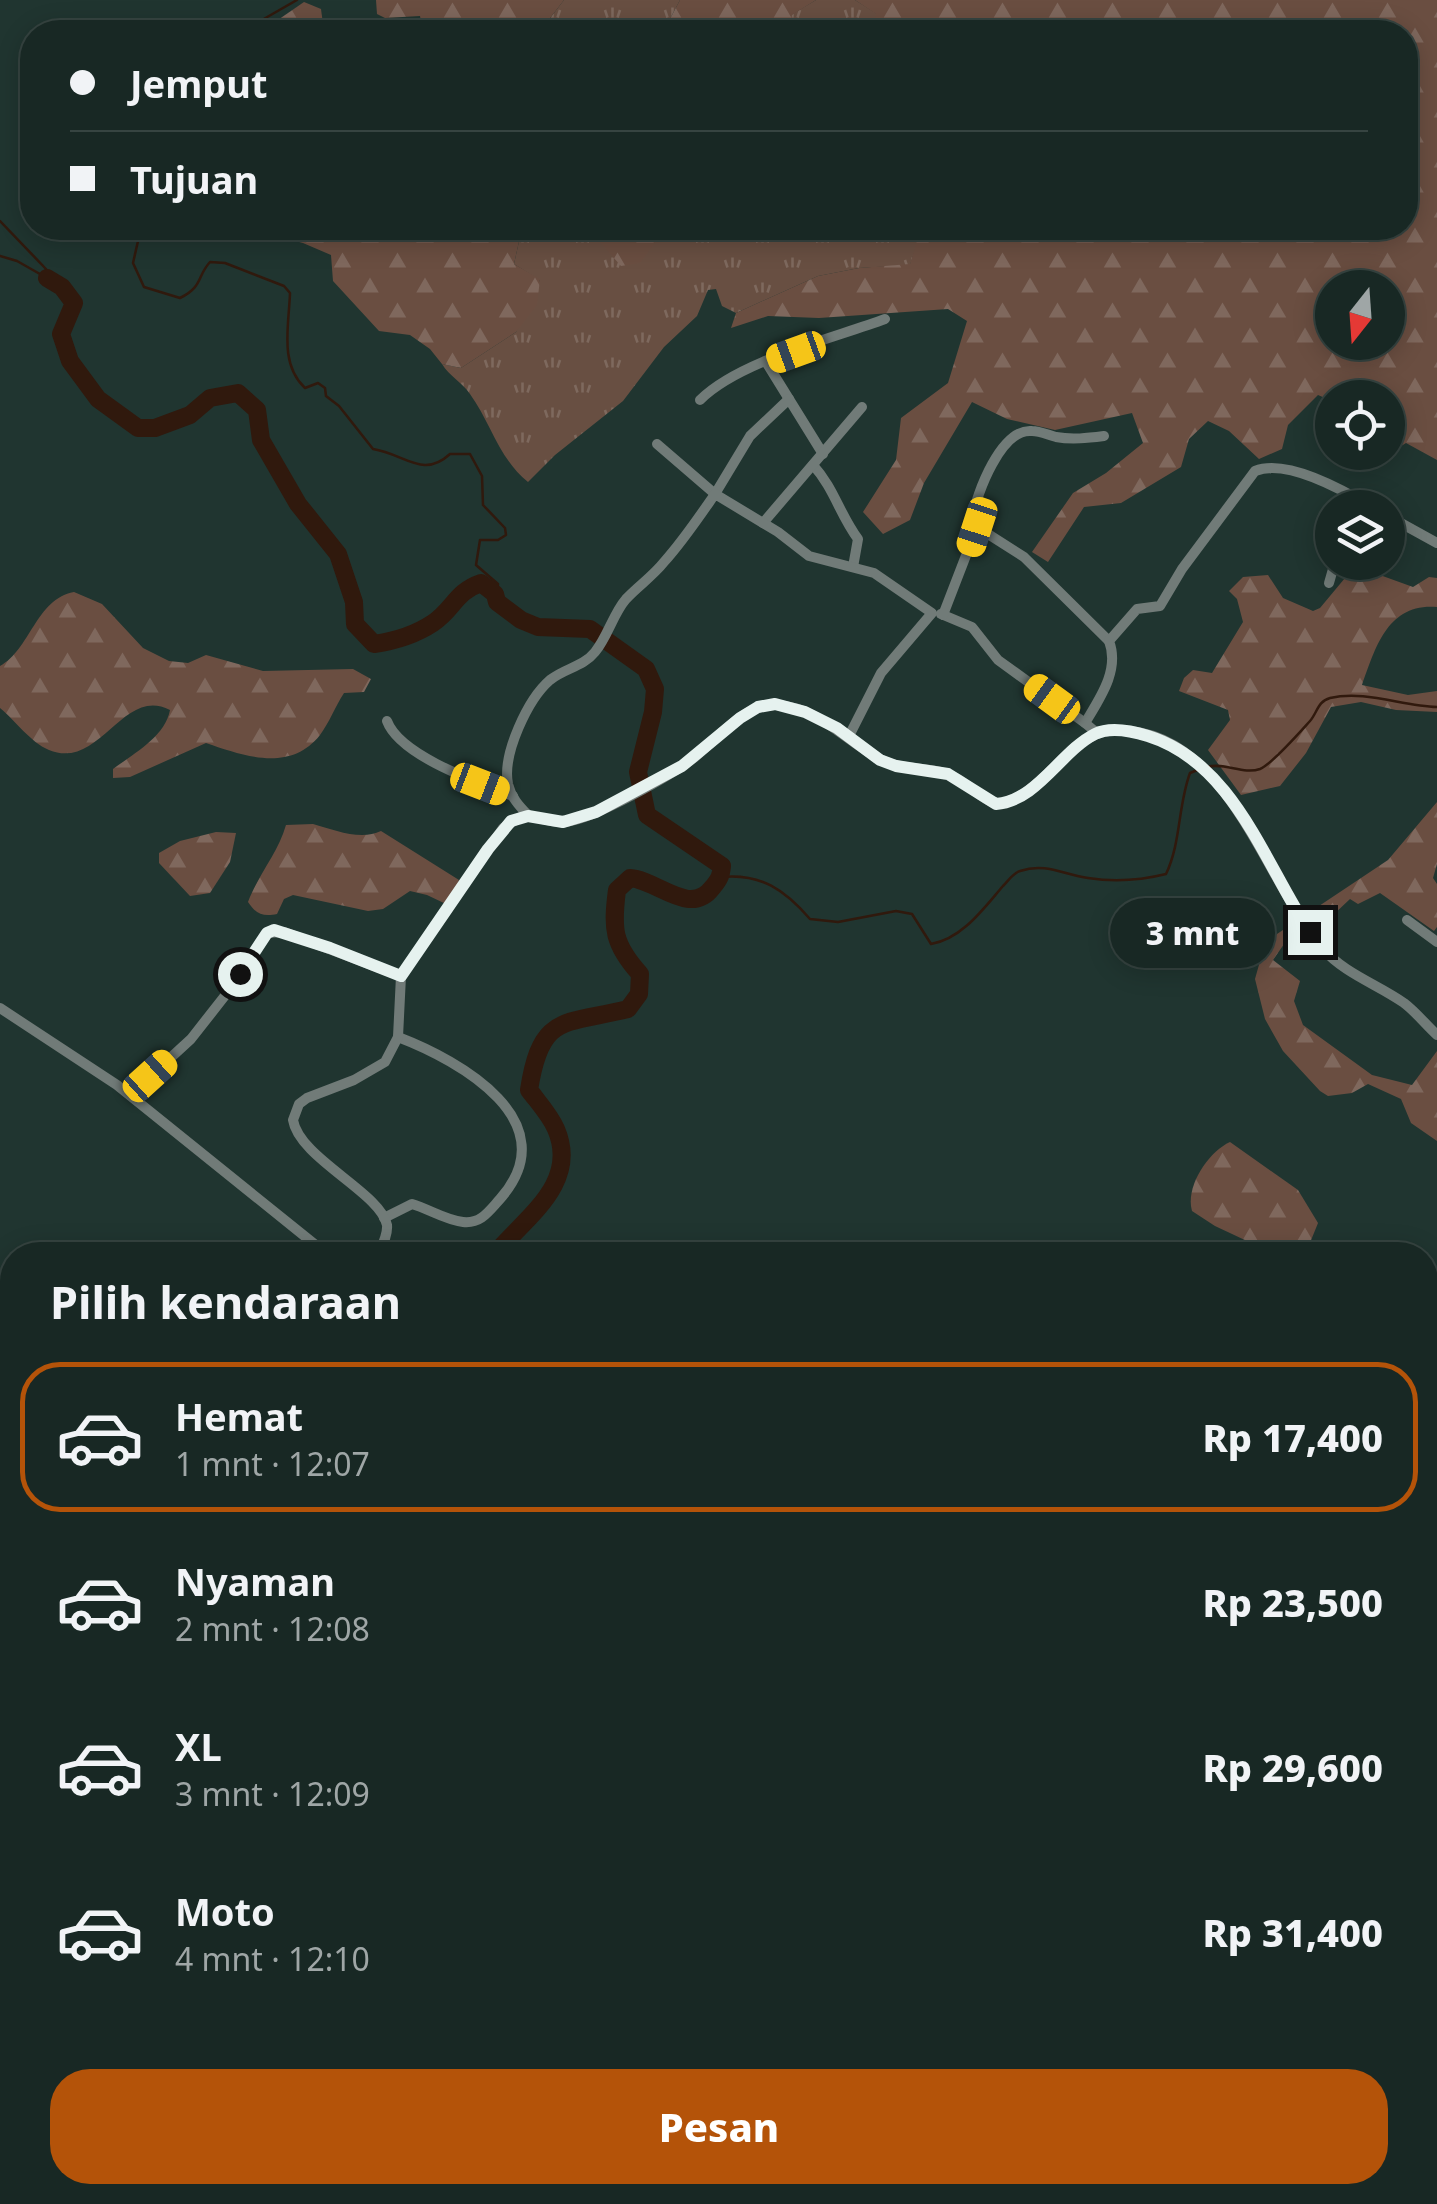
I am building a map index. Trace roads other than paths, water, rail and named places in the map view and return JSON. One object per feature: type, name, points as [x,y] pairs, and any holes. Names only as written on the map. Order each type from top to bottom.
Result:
[{"type":"street","points":[[700,400],[717,383],[885,319]]},
{"type":"street","points":[[766,362],[824,454]]},
{"type":"street","points":[[528,816],[512,796],[507,781],[523,716],[550,680],[583,664],[595,652],[624,601],[667,559],[715,494],[750,436],[789,398]]},
{"type":"street","points":[[763,523],[862,407]]},
{"type":"street","points":[[1085,724],[1109,678],[1113,652],[1109,640],[1024,558],[977,527],[972,518],[997,457],[1014,436],[1030,430],[1066,438],[1104,436]]},
{"type":"street","points":[[657,444],[715,494],[808,556],[890,582],[937,614],[972,627],[998,660],[1096,733]]},
{"type":"street","points":[[813,466],[832,486],[858,539],[853,568]]},
{"type":"street","points":[[1109,640],[1137,609],[1160,606],[1182,569],[1255,471],[1281,467],[1328,490]]},
{"type":"street","points":[[1405,526],[1437,544]]},
{"type":"street","points":[[849,736],[881,673],[937,614],[977,527]]},
{"type":"street","points":[[382,1242],[387,1228],[384,1218],[299,1136],[292,1120],[299,1104],[385,1062],[398,1037],[401,976],[511,821],[528,816],[556,822],[575,820],[693,758],[758,707],[775,704],[805,712],[849,736],[880,760],[948,774],[990,802],[1002,804],[1034,785],[1096,733],[1138,733],[1181,749],[1196,760],[1231,800],[1292,906],[1324,950],[1345,968],[1402,1002],[1437,1033]]},
{"type":"street","points":[[387,721],[396,737],[438,764],[512,796]]},
{"type":"street","points":[[1407,920],[1437,942]]},
{"type":"street","points":[[130,1095],[192,1039],[267,933],[284,932],[401,976]]},
{"type":"street","points":[[0,1008],[130,1095],[312,1242]]},
{"type":"street","points":[[384,1218],[412,1204],[459,1222],[476,1222],[510,1188],[518,1176],[523,1154],[510,1109],[447,1059],[398,1037]]},
{"type":"waterway","points":[[262,20],[297,0]]},
{"type":"waterway","points":[[0,221],[46,269],[47,278]]},
{"type":"waterway","points":[[138,240],[133,263],[144,287],[180,298],[196,285],[210,262],[225,263],[284,286],[290,293],[289,356],[297,378],[305,388],[318,383],[325,388],[326,396],[339,406],[373,449],[422,465],[450,454],[470,454],[482,476],[483,505],[505,528],[506,535],[498,540],[480,540],[476,565],[498,584],[497,602]]},
{"type":"waterway","points":[[0,256],[47,278]]},
{"type":"waterway","points":[[47,278],[62,287],[74,303],[61,334],[70,361],[98,399],[138,428],[155,428],[190,415],[210,398],[238,393],[257,410],[261,440],[298,504],[338,554],[354,602],[355,624],[374,644],[426,627],[465,591],[481,583],[495,594],[497,602],[521,620],[538,627],[590,629],[646,669],[655,689],[638,772],[647,815],[722,866],[721,873],[712,888],[694,899],[630,878],[617,890],[616,935],[624,954],[640,974],[639,994],[628,1009],[559,1027],[540,1047],[529,1090],[556,1129],[561,1164],[548,1194],[506,1242]]},
{"type":"waterway","points":[[1207,767],[1260,769],[1286,747],[1320,704],[1330,698],[1370,697],[1437,707]]},
{"type":"waterway","points":[[721,877],[748,878],[771,886],[810,919],[838,922],[896,911],[912,914],[931,944],[962,929],[1020,871],[1047,868],[1108,880],[1166,874],[1190,773],[1200,769]]}]
